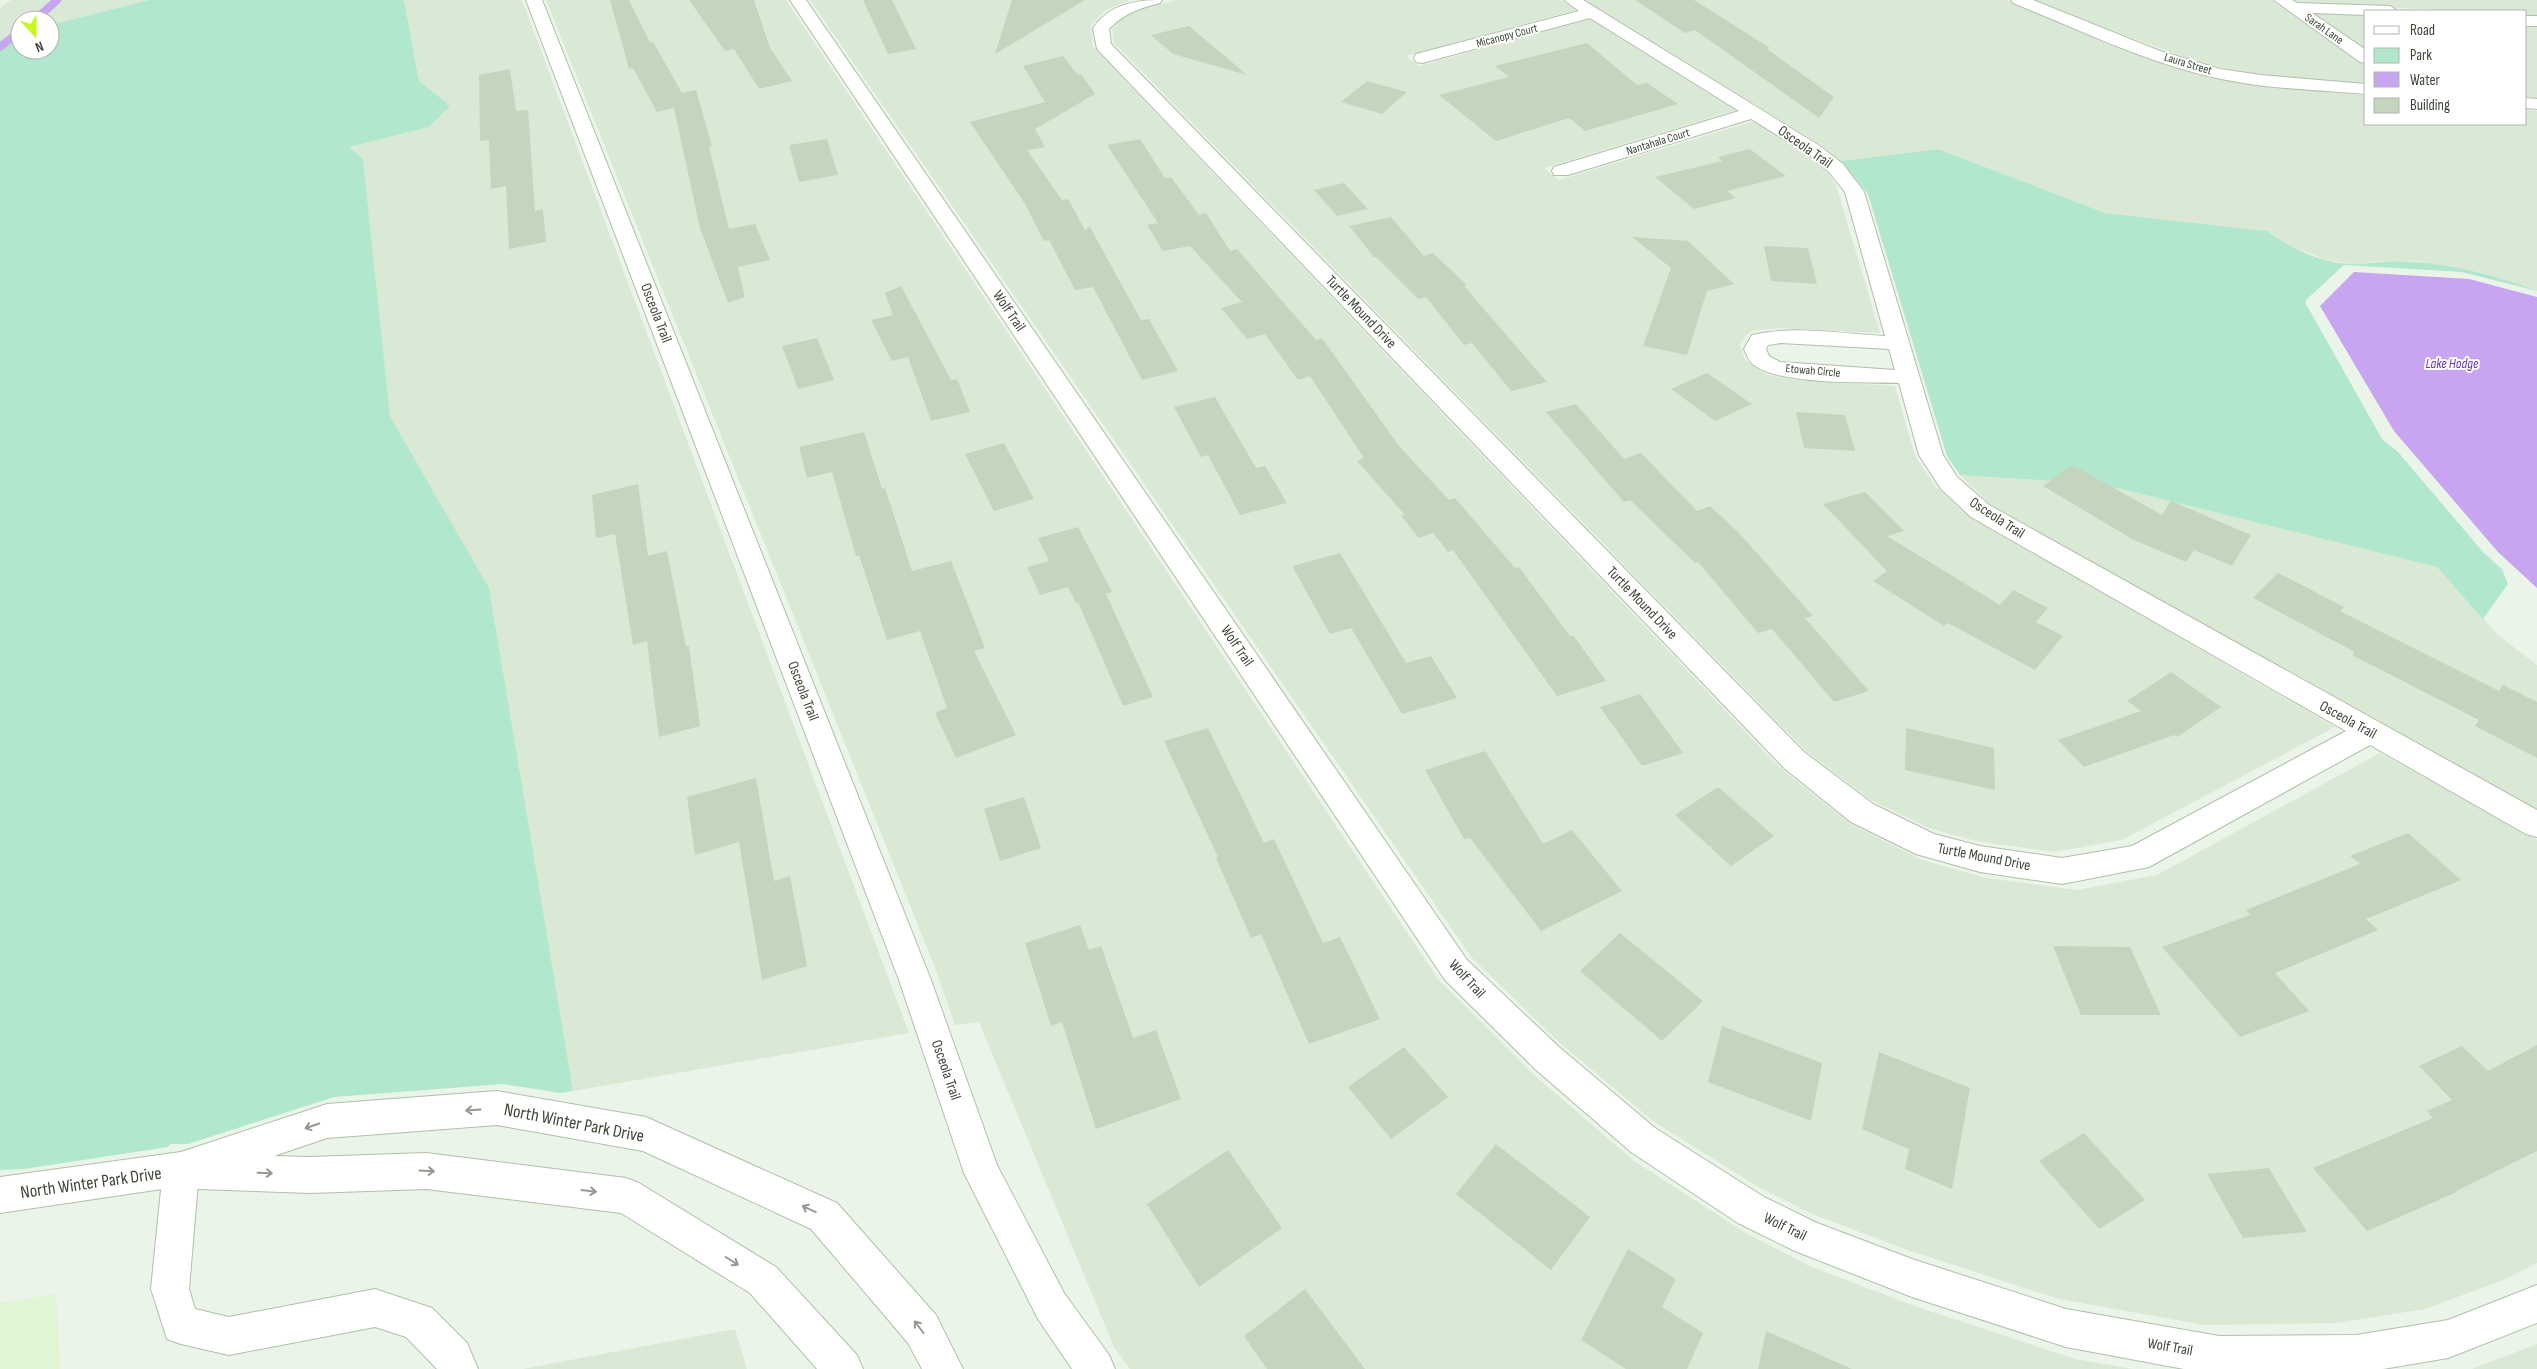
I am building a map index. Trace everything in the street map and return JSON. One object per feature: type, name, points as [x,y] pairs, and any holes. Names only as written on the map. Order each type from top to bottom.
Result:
[{"type":"street","name":"Osceola Trail","points":[[534,0],[915,980],[982,1173],[1051,1306],[1095,1369]]},
{"type":"street","name":"Wolf Trail","points":[[798,0],[1456,970],[1547,1058],[1643,1140],[1751,1210],[1808,1238],[1912,1278],[2066,1328],[2219,1356],[2356,1354],[2448,1339],[2537,1304]]},
{"type":"street","name":"Turtle Mound Drive","points":[[1154,0],[1136,4],[1114,14],[1101,28],[1103,45],[1794,760],[1862,813],[1927,845],[1980,859],[2062,871],[2138,858],[2369,732]]},
{"type":"street","name":"Osceola Trail","points":[[1572,0],[1814,150],[1836,168],[1854,192],[1931,455],[1948,483],[1980,511],[2537,825]]},
{"type":"street","name":"Laura Street","points":[[2019,0],[2173,60],[2201,69],[2268,81],[2364,89]]},
{"type":"street","points":[[2287,4],[2375,10]]},
{"type":"street","name":"Sarah Lane","points":[[2287,4],[2364,57]]},
{"type":"street","name":"Micanopy Court","points":[[1422,58],[1592,13]]},
{"type":"street","name":"Nantahala Court","points":[[1561,171],[1754,112]]},
{"type":"street","name":"Etowah Circle","points":[[1898,343],[1781,337],[1760,340],[1755,349],[1760,360],[1780,368],[1907,377]]},
{"type":"street","name":"North Winter Park Drive","points":[[0,1196],[181,1170],[327,1121],[336,1120],[497,1108],[646,1134],[824,1216],[922,1330],[943,1369]]},
{"type":"street","points":[[181,1170],[170,1289],[181,1325],[229,1336],[375,1308],[418,1322],[453,1357],[458,1369]]},
{"type":"street","name":"North Winter Park Drive","points":[[181,1170],[310,1175],[426,1171],[626,1196],[763,1280],[843,1369]]},
{"type":"shaded area","points":[[11,0],[149,0],[60,22],[60,10],[10,10],[10,38],[0,41],[0,8]]},
{"type":"shaded area","points":[[404,0],[522,0],[909,1033],[573,1091],[489,588],[390,416],[363,159],[348,147],[429,127],[449,106],[419,81]]},
{"type":"shaded area","points":[[546,0],[786,0],[1438,979],[1534,1075],[1634,1161],[1744,1232],[1807,1265],[1914,1306],[2075,1359],[2132,1369],[1130,1369],[1114,1347],[979,1022],[955,1025],[936,970]]},
{"type":"shaded area","points":[[810,0],[1130,0],[1106,10],[1091,25],[1093,47],[1779,767],[1851,824],[1922,860],[1986,878],[2077,890],[2157,875],[2380,753],[2537,840],[2537,1263],[2506,1279],[2425,1309],[2337,1323],[2205,1325],[2059,1299],[1910,1251],[1810,1213],[1758,1187],[1653,1121],[1560,1043],[1472,958]]},
{"type":"shaded area","points":[[1178,0],[1560,0],[1576,10],[1406,56],[1419,66],[1591,19],[1736,110],[1544,168],[1559,180],[1754,121],[1805,152],[1825,169],[1836,185],[1880,333],[1778,328],[1752,331],[1746,335],[1740,344],[1745,360],[1766,374],[1794,380],[1895,386],[1915,456],[1936,487],[1967,515],[2335,727],[2122,840],[2053,852],[1976,841],[1929,828],[1871,800],[1806,751],[1114,43],[1112,29],[1123,17],[1142,8]]},
{"type":"shaded area","points":[[1584,0],[2006,0],[2170,65],[2201,74],[2238,83],[2364,95],[2364,125],[2527,125],[2527,110],[2537,111],[2537,291],[2486,274],[2450,266],[2415,261],[2380,261],[2353,264],[2327,260],[2284,244],[2267,231],[2105,213],[1938,149],[1841,161],[1823,146]]},
{"type":"shaded area","points":[[2032,0],[2271,0],[2364,65],[2364,84],[2264,75],[2202,64]]},
{"type":"shaded area","points":[[2292,0],[2537,0],[2537,17],[2527,16],[2527,10],[2442,10],[2296,3]]},
{"type":"shaded area","points":[[2312,13],[2364,15],[2364,49]]},
{"type":"shaded area","points":[[2527,25],[2537,26],[2537,98],[2527,97]]},
{"type":"shaded area","points":[[1960,475],[2101,484],[2437,567],[2498,635],[2537,665],[2537,810],[1991,505]]},
{"type":"shaded area","points":[[56,1294],[60,1369],[0,1369],[0,1303]]},
{"type":"shaded area","points":[[735,1329],[747,1369],[523,1369]]},
{"type":"shaded area","points":[[2537,1344],[2537,1369],[2472,1369]]},
{"type":"green space","points":[[149,0],[404,0],[419,81],[450,106],[429,127],[349,147],[363,159],[390,416],[489,588],[573,1091],[560,1093],[503,1084],[334,1097],[188,1144],[170,1144],[168,1147],[24,1169],[0,1170],[0,41],[10,38],[10,60],[60,60],[60,22]]},
{"type":"green space","points":[[1938,149],[2105,213],[2267,231],[2297,249],[2332,262],[2344,264],[2392,261],[2431,263],[2492,276],[2537,291],[2462,272],[2344,265],[2306,300],[2306,304],[2382,439],[2398,452],[2483,552],[2502,569],[2508,584],[2483,619],[2437,567],[2101,484],[1960,475],[1947,456],[1868,194],[1841,161]]},
{"type":"water","name":"Lake Hodge","points":[[2354,272],[2469,279],[2537,297],[2537,588],[2498,552],[2394,431],[2320,306]]},
{"type":"building","points":[[610,0],[629,0],[650,43],[653,42],[682,93],[696,90],[712,146],[709,147],[729,229],[755,224],[770,260],[738,267],[745,297],[728,303],[700,228],[674,108],[657,112],[633,68],[629,69]]},
{"type":"building","points":[[689,0],[754,0],[770,48],[792,81],[759,89],[734,49],[725,51]]},
{"type":"building","points":[[863,0],[892,0],[916,49],[888,54]]},
{"type":"building","points":[[1012,0],[1085,0],[995,54]]},
{"type":"building","points":[[1635,0],[1694,0],[1770,48],[1767,49],[1834,97],[1819,118],[1695,30],[1685,33]]},
{"type":"building","points":[[1189,26],[1247,75],[1173,54],[1151,35]]},
{"type":"building","points":[[1587,43],[1637,85],[1647,83],[1678,104],[1585,131],[1569,118],[1496,141],[1439,95],[1509,77],[1495,66]]},
{"type":"building","points":[[1063,56],[1078,75],[1081,74],[1095,94],[1035,129],[1045,147],[1027,150],[1062,200],[1068,199],[1085,230],[1090,227],[1141,320],[1149,319],[1178,371],[1142,380],[1093,287],[1075,290],[1049,240],[1044,241],[1025,204],[970,122],[1045,102],[1023,66]]},
{"type":"building","points":[[510,69],[516,111],[528,110],[535,211],[543,209],[546,242],[509,249],[506,186],[491,189],[489,140],[480,141],[479,75]]},
{"type":"building","points":[[1367,81],[1407,92],[1382,114],[1341,102]]},
{"type":"building","points":[[827,139],[838,175],[799,182],[789,145]]},
{"type":"building","points":[[1140,139],[1165,178],[1171,177],[1199,215],[1206,213],[1230,251],[1237,249],[1316,340],[1322,338],[1399,446],[1449,500],[1455,498],[1515,568],[1519,567],[1570,636],[1573,635],[1606,681],[1557,696],[1453,550],[1448,552],[1433,533],[1419,538],[1401,516],[1405,515],[1357,461],[1364,458],[1310,376],[1298,380],[1265,334],[1247,339],[1221,308],[1242,302],[1190,246],[1163,251],[1147,225],[1158,223],[1107,145]]},
{"type":"building","points":[[1750,149],[1786,176],[1727,191],[1736,198],[1694,209],[1655,177],[1722,161],[1718,157]]},
{"type":"building","points":[[1344,183],[1368,209],[1337,216],[1314,190]]},
{"type":"building","points":[[1391,217],[1424,256],[1433,253],[1467,285],[1464,286],[1547,382],[1511,391],[1472,343],[1464,345],[1426,297],[1418,299],[1374,257],[1349,226]]},
{"type":"building","points":[[1632,237],[1688,241],[1734,284],[1707,291],[1687,355],[1643,346],[1671,268]]},
{"type":"building","points":[[1764,246],[1808,248],[1817,284],[1771,281]]},
{"type":"building","points":[[901,286],[951,380],[957,379],[970,412],[931,421],[908,357],[892,361],[871,320],[893,315],[885,293]]},
{"type":"building","points":[[817,338],[834,380],[798,389],[782,346]]},
{"type":"building","points":[[1707,373],[1752,404],[1715,421],[1671,389]]},
{"type":"building","points":[[1215,397],[1256,468],[1265,466],[1287,503],[1240,515],[1208,455],[1201,457],[1174,407]]},
{"type":"building","points":[[1576,404],[1624,459],[1641,453],[1697,511],[1710,506],[1740,534],[1813,616],[1805,618],[1869,691],[1834,702],[1772,629],[1758,633],[1698,562],[1695,563],[1630,500],[1624,502],[1546,412]]},
{"type":"building","points":[[1796,412],[1845,415],[1855,451],[1804,448]]},
{"type":"building","points":[[864,432],[882,489],[885,488],[912,571],[951,561],[985,648],[974,651],[1016,735],[956,758],[935,713],[947,708],[920,631],[887,640],[859,555],[856,556],[832,472],[807,478],[799,447]]},
{"type":"building","points":[[1004,443],[1034,499],[994,511],[965,454]]},
{"type":"building","points":[[2073,465],[2162,515],[2171,501],[2251,535],[2232,566],[2194,550],[2186,562],[2132,539],[2043,486]]},
{"type":"building","points":[[638,484],[648,556],[667,551],[686,647],[689,646],[700,726],[659,737],[647,641],[633,645],[615,534],[596,538],[592,495]]},
{"type":"building","points":[[1865,492],[1904,531],[1887,536],[2000,605],[2013,590],[2048,608],[2036,622],[2063,636],[2035,670],[1948,623],[1944,626],[1873,581],[1887,571],[1823,504]]},
{"type":"building","points":[[1078,527],[1112,592],[1106,594],[1153,697],[1123,706],[1078,602],[1076,603],[1068,587],[1040,595],[1027,567],[1049,561],[1038,538]]},
{"type":"building","points":[[1340,553],[1406,663],[1431,656],[1457,698],[1402,714],[1351,628],[1330,634],[1292,566]]},
{"type":"building","points":[[2278,573],[2344,607],[2340,611],[2499,691],[2503,685],[2537,702],[2537,758],[2475,726],[2479,720],[2352,655],[2355,652],[2253,598]]},
{"type":"building","points":[[2171,672],[2221,707],[2177,737],[2174,735],[2084,767],[2058,740],[2141,711],[2127,701]]},
{"type":"building","points":[[1640,694],[1683,753],[1642,766],[1600,707]]},
{"type":"building","points":[[1208,728],[1264,843],[1274,839],[1323,943],[1340,937],[1380,1019],[1309,1044],[1261,934],[1251,938],[1216,858],[1218,857],[1164,741]]},
{"type":"building","points":[[1906,728],[1994,748],[1995,790],[1905,770]]},
{"type":"building","points":[[1485,751],[1543,844],[1572,830],[1622,891],[1541,931],[1470,838],[1464,839],[1425,770]]},
{"type":"building","points":[[756,778],[774,881],[790,876],[807,966],[762,980],[739,842],[695,855],[687,797]]},
{"type":"building","points":[[1718,787],[1774,836],[1731,866],[1711,848],[1712,846],[1710,847],[1675,815]]},
{"type":"building","points":[[1024,797],[1041,848],[1000,861],[984,809]]},
{"type":"building","points":[[2408,833],[2461,880],[2366,919],[2378,930],[2275,973],[2309,1011],[2240,1037],[2162,947],[2250,915],[2246,910],[2360,864],[2350,856]]},
{"type":"building","points":[[1080,925],[1089,950],[1101,946],[1133,1038],[1156,1030],[1181,1099],[1096,1129],[1062,1022],[1051,1026],[1025,943]]},
{"type":"building","points":[[1620,933],[1703,1001],[1662,1041],[1580,971]]},
{"type":"building","points":[[2053,946],[2130,947],[2161,1015],[2081,1015]]},
{"type":"building","points":[[1722,1026],[1822,1063],[1811,1121],[1708,1082]]},
{"type":"building","points":[[2537,1045],[2537,1151],[2457,1192],[2367,1231],[2313,1168],[2433,1118],[2427,1111],[2452,1100],[2419,1066],[2462,1046],[2488,1071]]},
{"type":"building","points":[[1404,1047],[1448,1097],[1391,1139],[1348,1087]]},
{"type":"building","points":[[1879,1052],[1970,1088],[1952,1189],[1905,1169],[1909,1149],[1862,1129]]},
{"type":"building","points":[[2084,1133],[2145,1200],[2099,1229],[2039,1161]]},
{"type":"building","points":[[1496,1144],[1590,1217],[1551,1270],[1456,1194]]},
{"type":"building","points":[[1228,1150],[1282,1228],[1199,1287],[1147,1204]]},
{"type":"building","points":[[2269,1168],[2307,1232],[2243,1238],[2207,1174]]},
{"type":"building","points":[[1628,1249],[1676,1279],[1662,1307],[1703,1333],[1687,1369],[1626,1369],[1581,1340]]},
{"type":"building","points":[[1305,1289],[1365,1369],[1267,1369],[1244,1336]]},
{"type":"building","points":[[1766,1331],[1852,1369],[1758,1369]]},
{"type":"waterway","points":[[46,10],[57,0]]},
{"type":"waterway","points":[[0,47],[10,39]]}]
